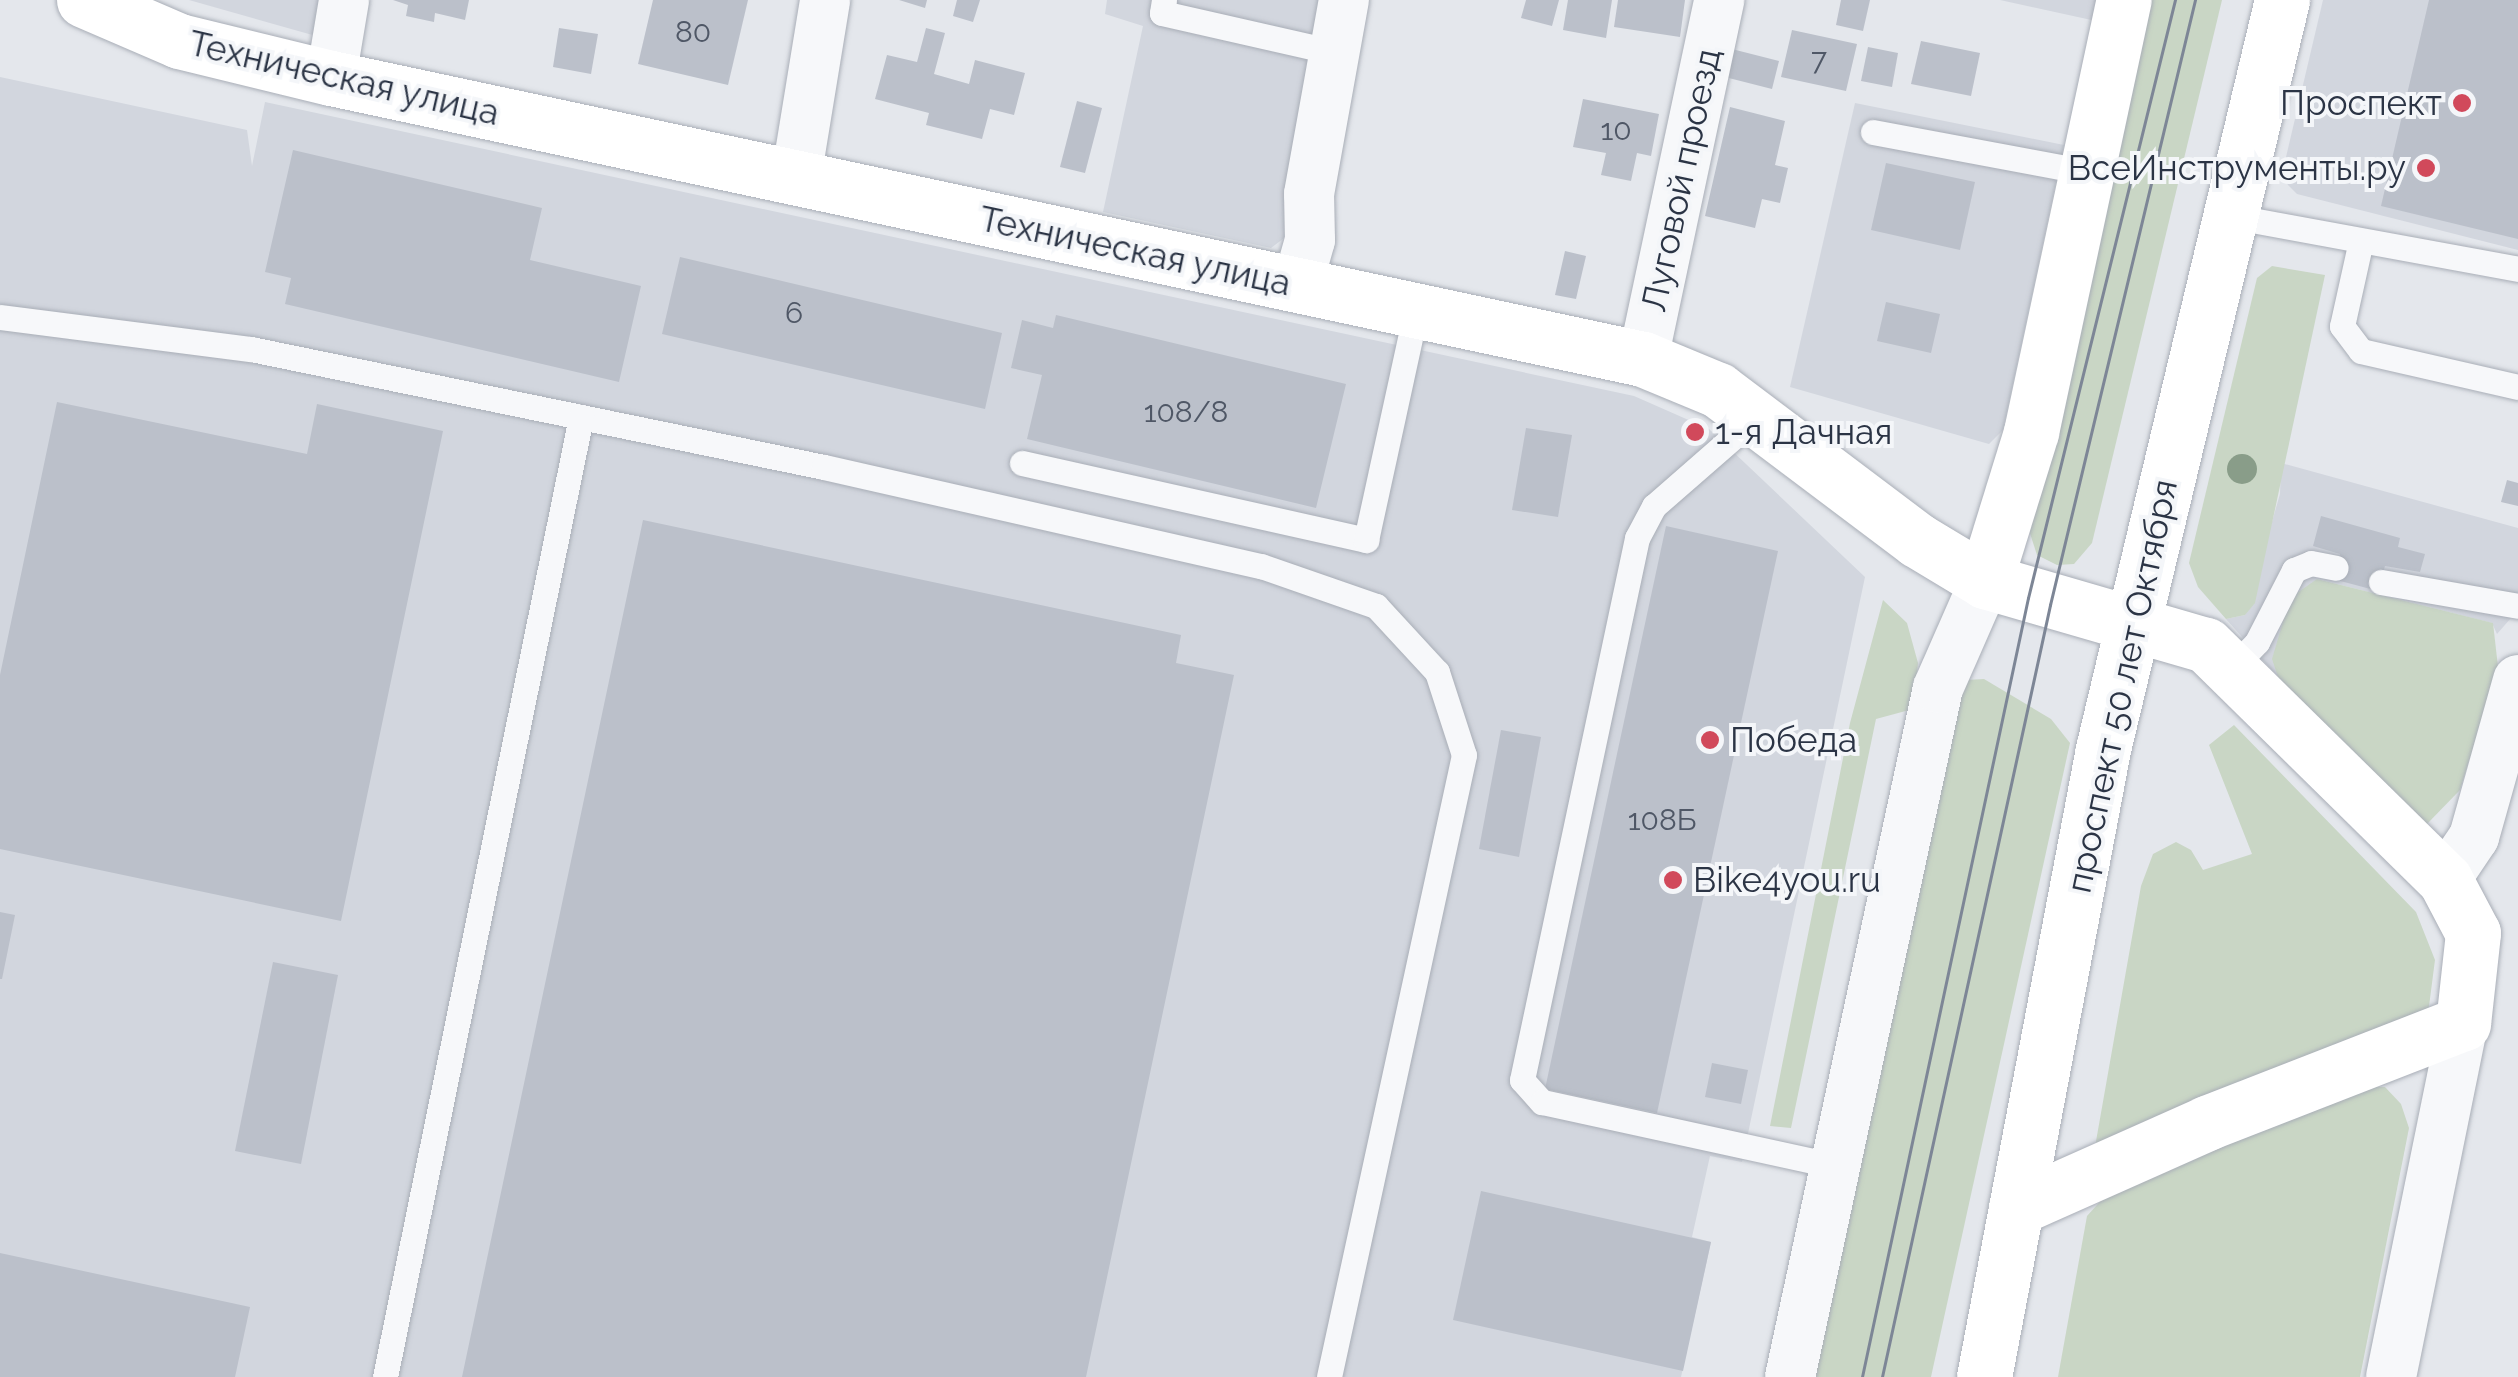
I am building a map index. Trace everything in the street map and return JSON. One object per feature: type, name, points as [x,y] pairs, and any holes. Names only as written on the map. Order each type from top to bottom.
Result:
[{"type":"main road","points":[[1985,582],[2031,432],[2124,0]]},
{"type":"main road","name":"проспект 50 лет Октября","points":[[1984,1377],[2133,624],[2282,0]]},
{"type":"main road","name":"Техническая улица","points":[[100,4],[179,40],[330,78],[1642,360],[1718,390],[1917,540],[1985,582],[2133,624],[2188,635],[2232,668],[2445,880],[2473,933],[2463,1023]]},
{"type":"main road","points":[[2016,1208],[2207,1123],[2463,1023]]},
{"type":"street","points":[[330,78],[344,0]]},
{"type":"street","points":[[796,178],[825,0]]},
{"type":"street","points":[[1298,286],[1310,240],[1309,194],[1344,0]]},
{"type":"street","name":"Луговой проезд","points":[[1642,360],[1719,0]]},
{"type":"street","points":[[1790,1377],[1938,688],[1985,582]]},
{"type":"street","points":[[2445,880],[2474,836],[2518,680]]},
{"type":"street","points":[[2391,1377],[2463,1023]]},
{"type":"lane","points":[[1164,0],[1162,13],[1333,52]]},
{"type":"lane","points":[[1873,132],[2087,172]]},
{"type":"lane","points":[[2230,216],[2360,244],[2518,269]]},
{"type":"lane","points":[[2360,244],[2342,326],[2361,351],[2518,387]]},
{"type":"lane","points":[[1022,463],[1366,540],[1416,311]]},
{"type":"lane","points":[[0,317],[251,349],[581,417],[1261,566],[1376,606],[1437,672],[1464,755],[1328,1377]]},
{"type":"lane","points":[[385,1377],[581,417]]},
{"type":"lane","points":[[1755,418],[1654,506],[1637,538],[1522,1080],[1542,1102],[1835,1166]]},
{"type":"lane","points":[[2232,668],[2257,642],[2294,570],[2311,563],[2336,568]]},
{"type":"lane","points":[[2381,582],[2518,606]]},
{"type":"shaded area","points":[[189,0],[331,0],[323,38]]},
{"type":"shaded area","points":[[1107,0],[1323,0],[1288,235],[1271,248],[1103,212],[1143,26],[1105,14]]},
{"type":"shaded area","points":[[2000,0],[2101,0],[2096,21]]},
{"type":"shaded area","points":[[2323,0],[2518,0],[2518,250],[2297,194],[2288,185],[2282,174]]},
{"type":"shaded area","points":[[0,77],[247,130],[252,166],[265,102],[1634,396],[1709,429],[1865,577],[1742,1162],[1710,1156],[1692,1237],[1711,1242],[1681,1377],[0,1377]]},
{"type":"shaded area","points":[[1855,103],[2064,145],[2003,430],[1989,444],[1790,387]]},
{"type":"shaded area","points":[[2281,463],[2518,528],[2518,610],[2497,634],[2492,623],[2317,579],[2278,677],[2226,619],[2245,615],[2280,494]]},
{"type":"green space","points":[[2140,0],[2222,0],[2092,543],[2074,564],[2057,565],[2037,555],[2026,521]]},
{"type":"green space","points":[[2272,266],[2325,275],[2255,603],[2245,615],[2226,619],[2198,587],[2189,563],[2257,278]]},
{"type":"green space","points":[[2317,579],[2493,623],[2498,667],[2460,790],[2427,824],[2413,819],[2278,677],[2272,659],[2290,598]]},
{"type":"green space","points":[[1883,600],[1907,623],[1918,663],[1913,709],[1876,719],[1791,1128],[1770,1126],[1850,723]]},
{"type":"green space","points":[[1984,679],[2051,719],[2070,743],[1931,1377],[1813,1377],[1957,697],[1966,680]]},
{"type":"green space","points":[[2234,725],[2416,912],[2435,960],[2428,1014],[2095,1147],[2141,886],[2153,854],[2176,842],[2191,850],[2203,870],[2252,854],[2209,745]]},
{"type":"green space","points":[[2366,1087],[2385,1087],[2401,1104],[2409,1128],[2360,1377],[2058,1377],[2087,1216],[2115,1185]]},
{"type":"building","points":[[393,0],[469,0],[465,20],[435,13],[434,22],[406,16],[408,5]]},
{"type":"building","points":[[653,0],[748,0],[728,85],[638,64]]},
{"type":"building","points":[[899,0],[927,0],[925,8]]},
{"type":"building","points":[[957,0],[980,0],[973,22],[953,16]]},
{"type":"building","points":[[1526,0],[1559,0],[1552,26],[1521,18]]},
{"type":"building","points":[[1568,0],[1612,0],[1606,38],[1563,30]]},
{"type":"building","points":[[1618,0],[1685,0],[1680,37],[1614,27]]},
{"type":"building","points":[[1841,0],[1870,0],[1863,31],[1836,25]]},
{"type":"building","name":"Проспект","points":[[2429,0],[2518,0],[2518,239],[2381,206]]},
{"type":"building","points":[[559,28],[598,34],[591,74],[553,67]]},
{"type":"building","points":[[926,28],[945,33],[934,74],[969,84],[975,60],[1025,73],[1014,115],[990,109],[982,139],[926,125],[929,113],[875,99],[887,55],[917,62]]},
{"type":"building","points":[[1792,30],[1857,44],[1846,91],[1781,77]]},
{"type":"building","points":[[1921,41],[1980,53],[1971,96],[1911,84]]},
{"type":"building","points":[[1724,47],[1779,61],[1772,89],[1717,75]]},
{"type":"building","points":[[1868,47],[1898,53],[1892,87],[1861,81]]},
{"type":"building","points":[[1583,99],[1659,114],[1651,156],[1637,153],[1631,181],[1601,175],[1606,153],[1573,147]]},
{"type":"building","points":[[1077,101],[1102,108],[1085,173],[1060,167]]},
{"type":"building","points":[[1730,107],[1785,121],[1775,165],[1788,168],[1780,203],[1762,199],[1755,228],[1705,216]]},
{"type":"building","points":[[293,150],[542,208],[530,260],[641,286],[619,382],[285,304],[291,278],[265,272]]},
{"type":"building","points":[[1886,163],[1975,182],[1960,250],[1871,230]]},
{"type":"building","points":[[1565,251],[1586,256],[1576,299],[1555,295]]},
{"type":"building","points":[[680,257],[1002,333],[985,409],[662,334]]},
{"type":"building","points":[[1886,302],[1940,314],[1931,353],[1877,341]]},
{"type":"building","points":[[1056,315],[1346,384],[1316,508],[1027,439],[1042,375],[1011,368],[1022,320],[1053,328]]},
{"type":"building","points":[[57,402],[307,454],[317,404],[443,431],[341,921],[0,849],[0,675]]},
{"type":"building","points":[[1526,428],[1572,435],[1558,517],[1512,510]]},
{"type":"building","points":[[2507,480],[2518,483],[2518,506],[2501,502]]},
{"type":"building","points":[[2321,516],[2400,538],[2398,547],[2425,554],[2420,572],[2385,566],[2378,591],[2333,579],[2340,554],[2313,546]]},
{"type":"building","points":[[643,520],[1181,635],[1176,663],[1234,675],[1086,1377],[462,1377]]},
{"type":"building","points":[[1666,526],[1778,551],[1657,1113],[1545,1089]]},
{"type":"building","points":[[1501,730],[1541,737],[1519,857],[1479,849]]},
{"type":"building","points":[[0,912],[15,915],[2,979],[0,979]]},
{"type":"building","points":[[273,962],[338,975],[301,1164],[235,1151]]},
{"type":"building","points":[[1712,1063],[1748,1070],[1741,1104],[1705,1097]]},
{"type":"building","points":[[1481,1191],[1711,1242],[1683,1371],[1453,1320]]},
{"type":"building","points":[[0,1253],[250,1307],[235,1377],[0,1377]]},
{"type":"tram line","points":[[1862,1377],[2028,598],[2175,0]]},
{"type":"tram line","points":[[1882,1377],[2050,605],[2195,0]]},
{"type":"place","name":"Проспект","points":[[2462,103]]},
{"type":"place","name":"ВсеИнструменты.ру","points":[[2426,168]]},
{"type":"place","name":"1-я Дачная","points":[[1695,432]]},
{"type":"place","name":"Победа","points":[[1710,740]]},
{"type":"place","name":"Bike4you.ru","points":[[1673,880]]}]
